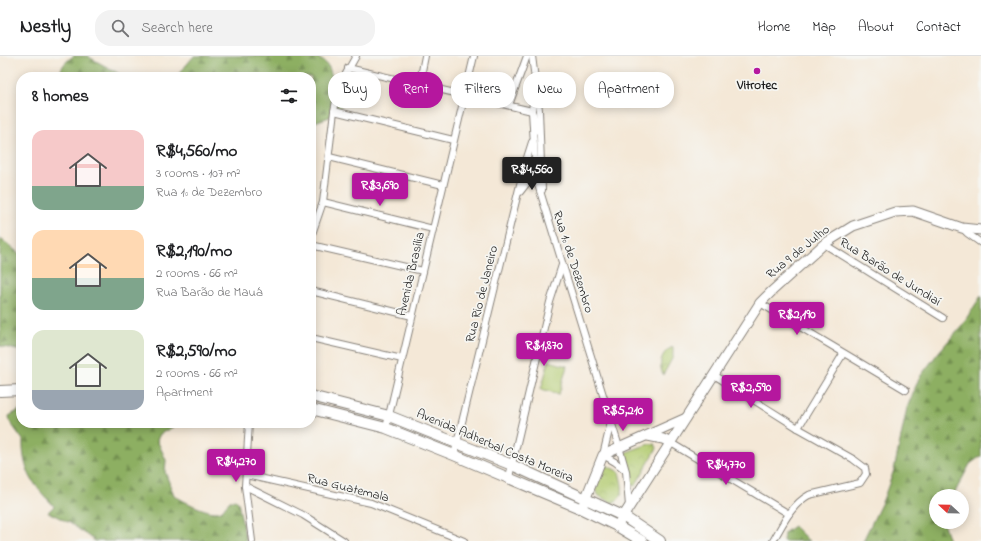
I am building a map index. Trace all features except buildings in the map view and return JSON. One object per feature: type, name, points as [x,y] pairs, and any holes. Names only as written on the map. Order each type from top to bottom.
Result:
[{"type":"main road","name":"Rua 9 de Julho","points":[[617,526],[688,418],[760,303],[824,244],[853,226],[895,212],[918,212],[962,228]]},
{"type":"main road","points":[[962,228],[981,230]]},
{"type":"main road","points":[[0,391],[16,390]]},
{"type":"main road","name":"Avenida Adherbal Costa Moreira","points":[[316,397],[389,416],[457,442],[512,465],[623,516],[660,541]]},
{"type":"main road","name":"Avenida Adherbal Costa Moreira","points":[[316,410],[386,428],[454,455],[582,509],[617,526],[642,541]]},
{"type":"main road","points":[[582,509],[603,455],[688,418]]},
{"type":"main road","points":[[648,436],[663,439],[671,444]]},
{"type":"street","points":[[316,222],[323,202],[334,111],[339,86],[356,56]]},
{"type":"street","points":[[422,72],[425,56]]},
{"type":"street","name":"Avenida Brasília","points":[[470,72],[474,56]]},
{"type":"street","points":[[515,89],[527,56]]},
{"type":"street","name":"Rua 1º de Dezembro","points":[[532,56],[533,72]]},
{"type":"street","points":[[348,68],[389,78]]},
{"type":"street","points":[[515,107],[532,111],[539,132]]},
{"type":"street","name":"Avenida Brasília","points":[[386,428],[462,108]]},
{"type":"street","name":"Rua 1º de Dezembro","points":[[532,108],[536,179],[620,447],[626,471],[629,506]]},
{"type":"street","name":"Rua 1º de Dezembro","points":[[536,179],[539,132],[539,108]]},
{"type":"street","points":[[334,111],[454,140]]},
{"type":"street","name":"Rua Rio de Janeiro","points":[[454,455],[523,171],[533,139]]},
{"type":"street","points":[[329,157],[443,185]]},
{"type":"street","points":[[518,194],[536,179],[523,171]]},
{"type":"street","points":[[323,202],[433,229]]},
{"type":"street","name":"Rua 9 de Julho","points":[[962,228],[981,242]]},
{"type":"street","name":"Rua Barão de Jundiaí","points":[[824,244],[943,318]]},
{"type":"street","points":[[316,246],[423,271]]},
{"type":"street","points":[[508,477],[550,302],[562,265]]},
{"type":"street","points":[[316,292],[412,316]]},
{"type":"street","points":[[760,303],[843,354],[906,390]]},
{"type":"street","points":[[316,339],[402,359]]},
{"type":"street","points":[[798,428],[843,354]]},
{"type":"street","points":[[714,375],[798,428],[853,459],[865,468],[866,474],[860,483],[809,495],[797,503],[773,541]]},
{"type":"street","points":[[611,422],[603,455],[616,462],[626,471]]},
{"type":"street","points":[[249,428],[245,486],[252,541]]},
{"type":"street","points":[[671,444],[789,514]]},
{"type":"street","name":"Rua Guatemala","points":[[246,475],[371,503],[464,541]]},
{"type":"street","points":[[245,486],[303,515],[344,541]]},
{"type":"green space","points":[[74,56],[87,56],[116,72],[60,72],[68,60]]},
{"type":"green space","points":[[194,56],[318,56],[319,59],[327,64],[331,72],[328,72],[328,108],[340,108],[334,115],[316,122],[316,72],[180,72]]},
{"type":"green space","points":[[0,238],[16,251],[16,350],[0,346]]},
{"type":"green space","points":[[981,296],[981,456],[970,464],[957,489],[929,489],[929,529],[945,529],[949,541],[863,541],[883,500],[894,470],[907,408],[919,378],[962,325]]},
{"type":"green space","points":[[673,347],[673,357],[663,375],[661,363],[663,355]]},
{"type":"green space","points":[[549,361],[567,366],[559,394],[541,389]]},
{"type":"green space","points":[[16,412],[16,428],[171,428],[160,434],[157,440],[166,460],[165,472],[174,495],[183,501],[204,510],[217,512],[221,511],[229,502],[235,499],[238,502],[246,541],[95,541],[70,523],[48,512],[54,506],[40,491],[30,476],[24,460],[23,440],[10,422],[9,416]]},
{"type":"green space","points":[[649,444],[655,444],[657,448],[635,486],[632,485],[624,453]]},
{"type":"green space","points":[[606,465],[619,472],[622,486],[622,494],[612,503],[599,496],[595,490]]},
{"type":"green space","points":[[794,526],[809,541],[783,541],[784,533]]},
{"type":"place","name":"Vitrotec","points":[[757,71]]}]
